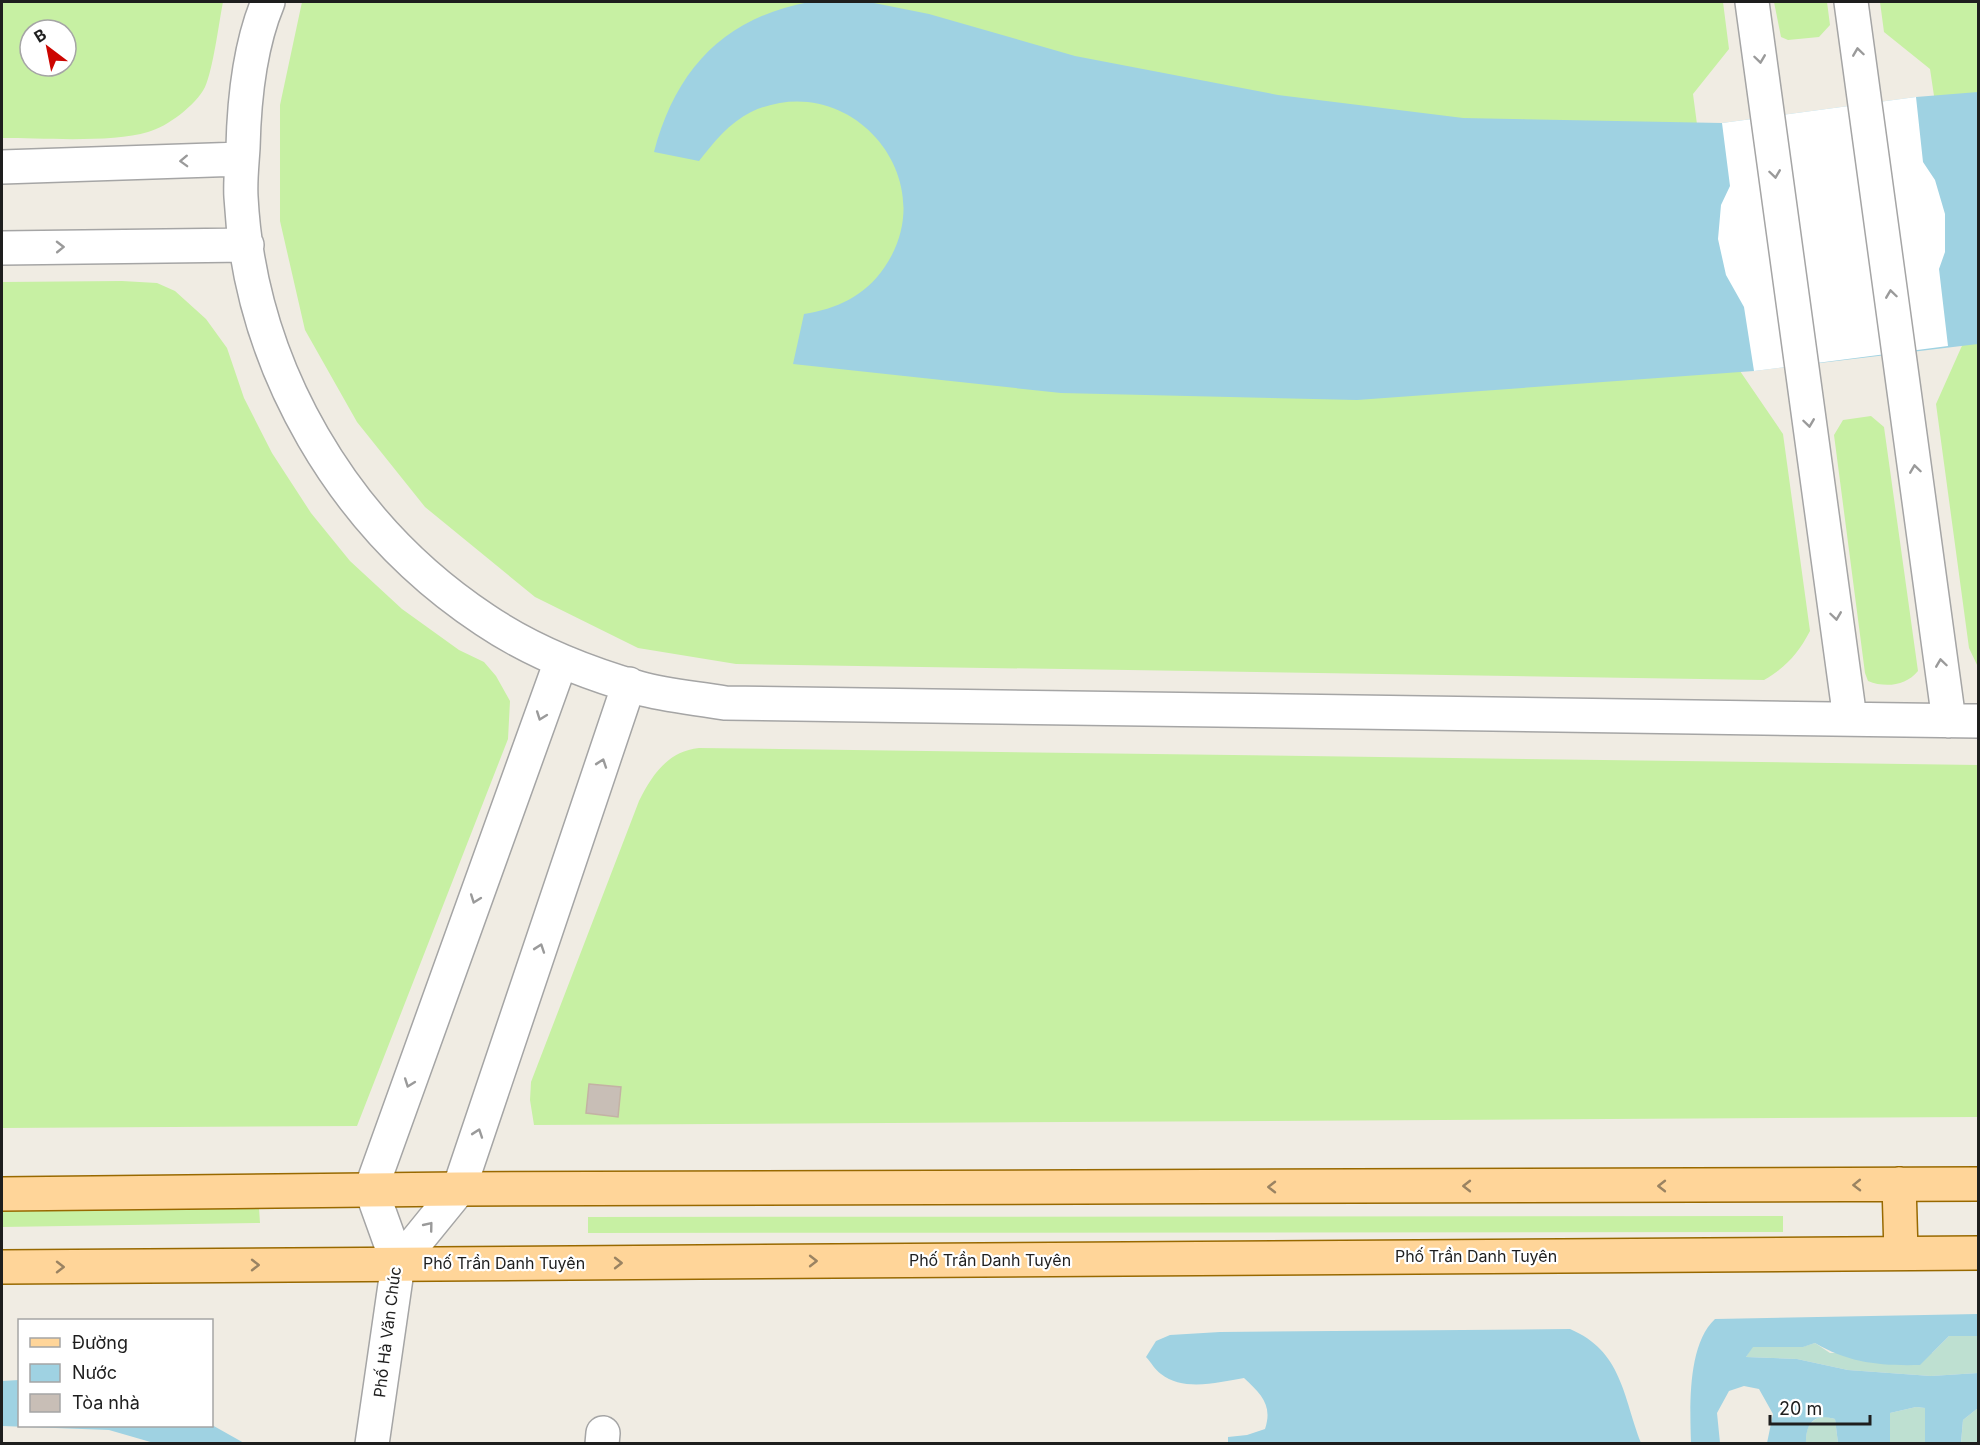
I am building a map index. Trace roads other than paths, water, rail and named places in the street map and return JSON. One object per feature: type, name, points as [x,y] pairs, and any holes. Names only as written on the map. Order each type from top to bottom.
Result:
[{"type":"main road","points":[[1899,1184],[1901,1253]]},
{"type":"main road","points":[[2,1194],[371,1189],[1978,1184]]},
{"type":"main road","name":"Phố Trần Danh Tuyên","points":[[2,1267],[1978,1252]]},
{"type":"street","points":[[268,2],[244,102],[241,196],[252,280],[276,362],[312,438],[360,507],[418,569],[486,621],[561,661],[629,684],[725,703],[1964,721],[1899,352],[1851,2]]},
{"type":"street","points":[[1752,2],[1850,719]]},
{"type":"street","points":[[2,167],[242,159]]},
{"type":"street","points":[[2,248],[247,245]]},
{"type":"street","points":[[371,1189],[561,661]]},
{"type":"street","points":[[398,1264],[459,1189],[629,684]]},
{"type":"street","name":"Phố Hà Văn Chúc","points":[[371,1189],[398,1264],[372,1443]]},
{"type":"water","points":[[809,2],[874,3],[929,14],[1075,56],[1278,95],[1463,118],[1722,123],[1916,97],[1978,92],[1978,344],[1754,371],[1357,400],[1061,393],[793,364],[804,314],[838,305],[859,294],[884,268],[900,234],[903,200],[895,167],[878,139],[852,118],[822,104],[787,102],[743,116],[722,134],[699,161],[654,152],[663,122],[676,96],[690,72],[708,52],[728,35],[752,21],[779,10]]},
{"type":"water","points":[[1978,1314],[1978,1336],[1949,1336],[1920,1365],[1865,1362],[1840,1355],[1815,1343],[1803,1347],[1753,1347],[1746,1357],[1797,1359],[1848,1370],[1931,1376],[1978,1373],[1978,1408],[1963,1420],[1961,1443],[1925,1443],[1925,1408],[1916,1407],[1890,1413],[1890,1443],[1838,1443],[1835,1419],[1822,1417],[1810,1425],[1806,1443],[1767,1443],[1773,1414],[1759,1389],[1744,1386],[1729,1391],[1717,1413],[1720,1443],[1691,1443],[1690,1413],[1695,1360],[1699,1344],[1715,1319]]},
{"type":"water","points":[[1570,1329],[1587,1338],[1611,1362],[1641,1443],[1228,1443],[1228,1437],[1247,1435],[1265,1429],[1266,1407],[1256,1389],[1244,1378],[1202,1384],[1180,1383],[1161,1374],[1146,1357],[1156,1341],[1170,1335],[1220,1332]]},
{"type":"water","points":[[18,1380],[18,1427],[2,1426],[2,1381]]},
{"type":"water","points":[[213,1426],[244,1443],[154,1443],[109,1430],[29,1427]]}]
